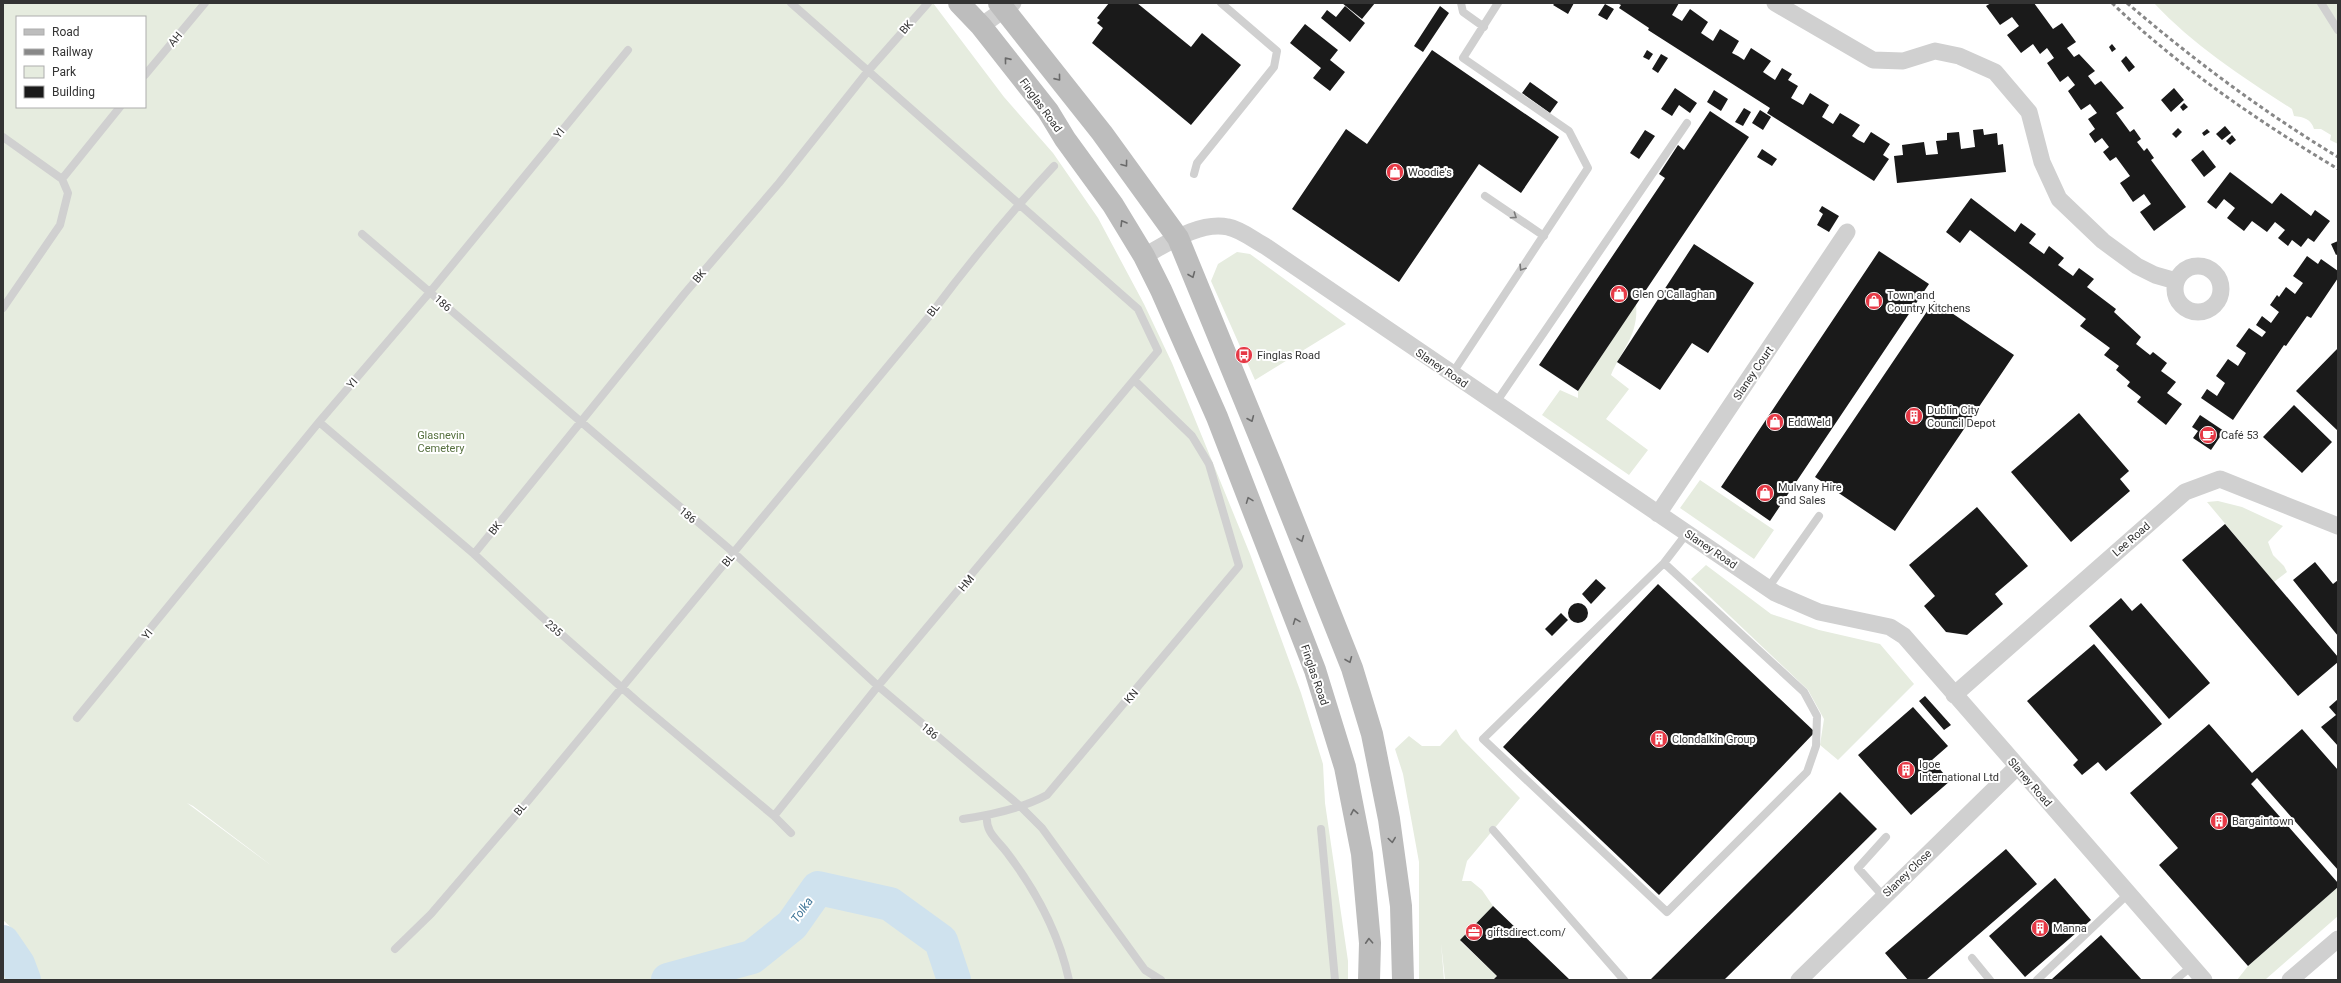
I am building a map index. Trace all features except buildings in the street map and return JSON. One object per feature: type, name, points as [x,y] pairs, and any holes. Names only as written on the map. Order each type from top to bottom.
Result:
[{"type":"main road","name":"Finglas Road","points":[[959,3],[981,26],[1048,111],[1113,205],[1144,256],[1217,417],[1315,670],[1345,768],[1362,854],[1370,943],[1369,980]]},
{"type":"main road","points":[[1005,5],[1102,133],[1178,238],[1352,668],[1372,734],[1389,819],[1401,906],[1403,980]]},
{"type":"street","points":[[1775,3],[1873,60],[1903,61],[1935,52],[1959,56],[1995,72],[2029,112],[2042,162],[2059,199],[2103,241],[2137,266],[2155,275],[2176,281]]},
{"type":"street","points":[[981,26],[1005,5]]},
{"type":"street","name":"Slaney Road","points":[[1144,256],[1178,238],[1213,226],[1229,227],[1264,246],[1768,588],[1819,612],[1890,627],[1904,636],[2016,768],[2204,980]]},
{"type":"street","name":"Slaney Court","points":[[1658,514],[1847,232]]},
{"type":"street","name":"Lee Road","points":[[1954,695],[2185,492],[2220,479],[2338,526]]},
{"type":"street","name":"Slaney Close","points":[[1799,980],[1883,896],[2016,768]]},
{"type":"street","points":[[2290,980],[2338,939]]},
{"type":"lane","name":"AH","points":[[146,74],[205,3]]},
{"type":"lane","points":[[791,3],[1019,204]]},
{"type":"lane","name":"BK","points":[[474,554],[685,293],[779,183],[868,71],[928,3]]},
{"type":"lane","points":[[1194,174],[1197,163],[1274,67],[1278,51],[1221,3]]},
{"type":"lane","points":[[1461,3],[1463,12],[1484,27]]},
{"type":"lane","points":[[1452,374],[1588,168],[1569,131],[1462,58],[1484,27],[1498,3]]},
{"type":"lane","points":[[2320,3],[2338,30]]},
{"type":"lane","name":"YI","points":[[77,718],[319,422],[430,292],[628,50]]},
{"type":"lane","points":[[62,179],[119,108]]},
{"type":"lane","points":[[1495,404],[1687,123]]},
{"type":"lane","points":[[3,136],[62,179],[68,193],[60,225],[3,308]]},
{"type":"lane","name":"BL","points":[[394,949],[431,914],[734,553],[1019,204],[1054,166]]},
{"type":"lane","points":[[1485,196],[1544,236]]},
{"type":"lane","name":"HM","points":[[774,816],[878,686],[1158,351],[1138,309],[1019,204]]},
{"type":"lane","name":"186","points":[[362,234],[579,423],[734,553],[878,686],[1020,806]]},
{"type":"lane","name":"KN","points":[[963,819],[987,815],[1020,806],[1047,795],[1239,566],[1209,464],[1192,436],[1134,380]]},
{"type":"lane","name":"235","points":[[319,422],[474,554],[542,618],[774,816],[791,833]]},
{"type":"lane","points":[[1768,588],[1819,516]]},
{"type":"lane","points":[[1664,564],[1804,692],[1817,716],[1816,746],[1807,772],[1667,912],[1483,739],[1664,564],[1687,533]]},
{"type":"lane","points":[[1020,806],[1042,828],[1145,970],[1161,980]]},
{"type":"lane","points":[[987,815],[988,832],[1026,877],[1042,907],[1064,958],[1068,980]]},
{"type":"lane","points":[[1321,829],[1335,980]]},
{"type":"lane","points":[[1493,830],[1624,980]]},
{"type":"lane","points":[[1883,896],[1858,868],[1886,837]]},
{"type":"lane","points":[[2037,980],[2128,894]]},
{"type":"lane","points":[[1972,958],[1990,980]]},
{"type":"lane","points":[[2175,980],[2192,966]]},
{"type":"lane","points":[[1145,970],[1147,980]]},
{"type":"green space","name":"Glasnevin Cemetery","points":[[3,3],[933,3],[1004,97],[1053,153],[1098,218],[1144,304],[1172,363],[1250,554],[1301,693],[1323,764],[1325,803],[1348,961],[1348,980],[3,980],[3,944],[18,934],[3,920]],"holes":[[[187,803],[193,806],[272,866]]]},
{"type":"green space","points":[[2154,3],[2336,3],[2338,6],[2338,144],[2330,140],[2331,135],[2321,129],[2314,129],[2307,119],[2294,116],[2292,109],[2202,47]]},
{"type":"green space","points":[[1237,252],[1250,254],[1346,324],[1255,380],[1211,281],[1218,264]]},
{"type":"green space","points":[[1636,304],[1635,325],[1629,341],[1611,375],[1629,389],[1606,419],[1648,450],[1629,475],[1542,415],[1560,390],[1578,398],[1578,391]]},
{"type":"green space","points":[[1700,480],[1774,530],[1754,559],[1680,508]]},
{"type":"green space","points":[[2218,501],[2242,507],[2283,526],[2268,542],[2273,555],[2284,566],[2287,572],[2274,582],[2207,502]]},
{"type":"green space","points":[[1706,565],[1771,614],[1819,630],[1880,644],[1914,684],[1838,760],[1820,745],[1824,719],[1808,690],[1691,579]]},
{"type":"green space","points":[[1456,729],[1461,738],[1520,798],[1467,861],[1462,881],[1471,881],[1482,890],[1493,906],[1461,942],[1497,976],[1493,980],[1445,980],[1441,943],[1444,980],[1419,980],[1419,862],[1403,774],[1395,749],[1409,736],[1422,746],[1440,746]]},
{"type":"green space","points":[[2338,887],[2338,916],[2266,979],[2237,980],[2248,966]]},
{"type":"waterway","name":"Tolka","points":[[668,980],[752,957],[792,925],[818,888],[890,904],[941,941],[954,980]]},
{"type":"waterway","name":"Tolka","points":[[3,942],[18,964],[24,980]]},
{"type":"railway","points":[[2112,3],[2165,50],[2220,92],[2278,132],[2338,169]]},
{"type":"railway","points":[[2127,3],[2178,45],[2256,103],[2310,140],[2338,157]]},
{"type":"place","name":"Woodie's","points":[[1395,172]]},
{"type":"place","name":"Glen O'Callaghan","points":[[1619,294]]},
{"type":"place","name":"Town and Country Kitchens","points":[[1874,301]]},
{"type":"place","name":"Finglas Road","points":[[1244,355]]},
{"type":"place","name":"Dublin City Council Depot","points":[[1914,416]]},
{"type":"place","name":"EddWeld","points":[[1775,422]]},
{"type":"place","name":"Café 53","points":[[2208,435]]},
{"type":"place","name":"Mulvany Hire and Sales","points":[[1765,493]]},
{"type":"place","name":"Clondalkin Group","points":[[1659,739]]},
{"type":"place","name":"Igoe International Ltd","points":[[1906,770]]},
{"type":"place","name":"Bargaintown","points":[[2219,821]]},
{"type":"place","name":"Manna","points":[[2040,928]]},
{"type":"place","name":"giftsdirect.com/","points":[[1474,932]]}]
